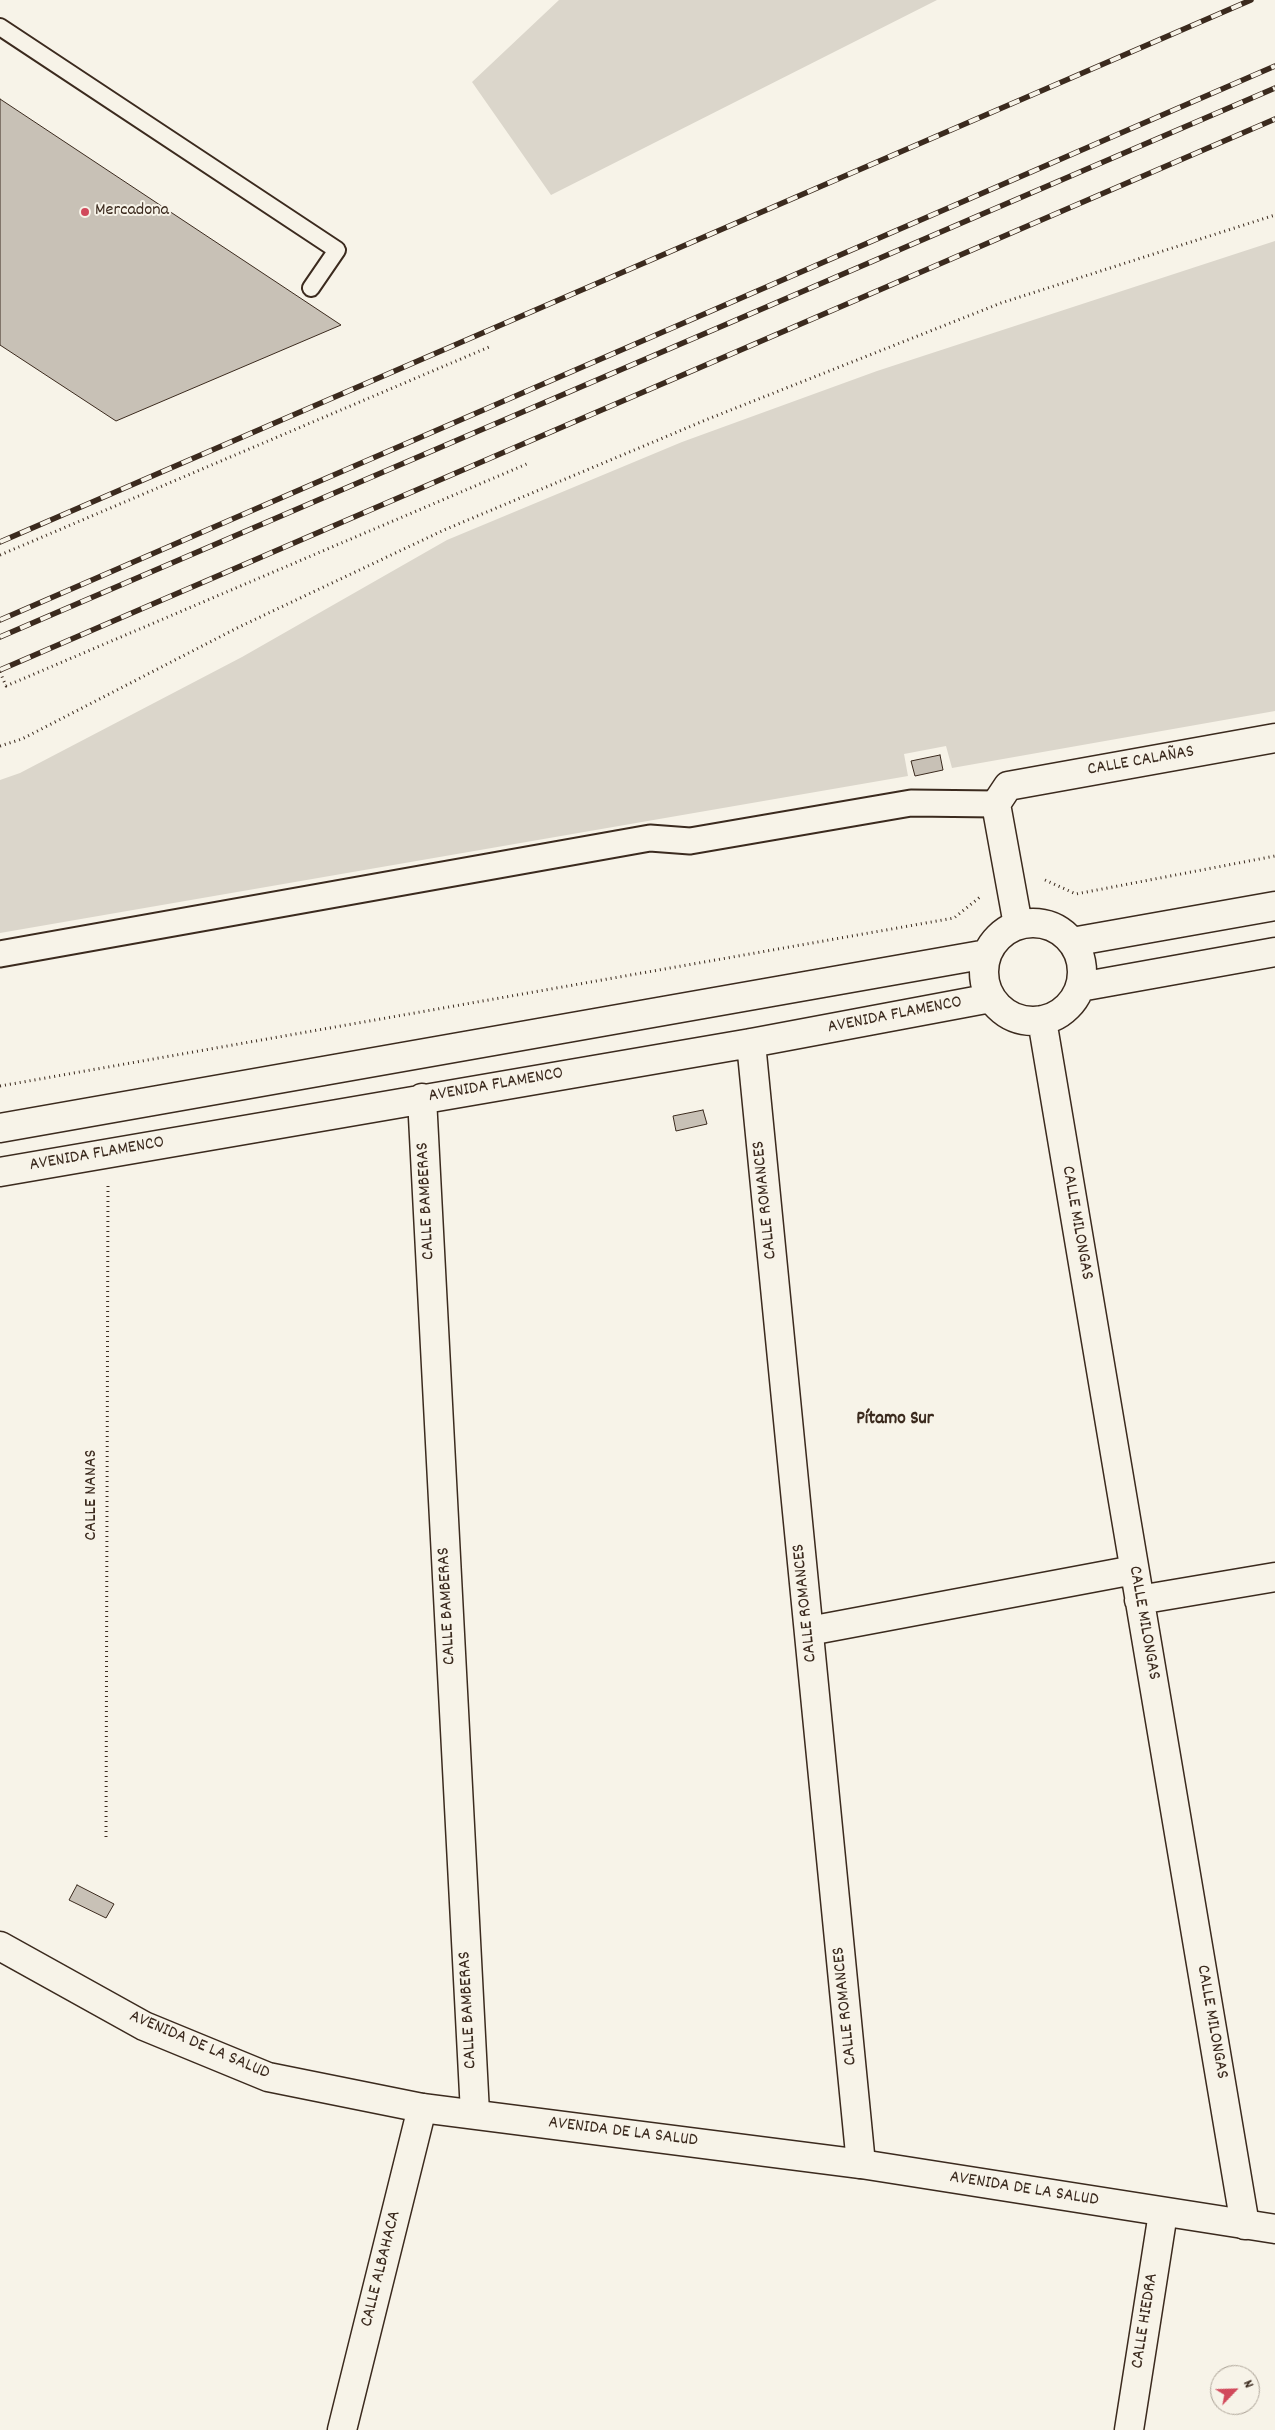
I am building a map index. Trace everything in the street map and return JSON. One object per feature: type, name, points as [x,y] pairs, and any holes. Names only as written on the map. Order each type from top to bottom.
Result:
[{"type":"street","name":"CALLE CALAÑAS","points":[[1002,795],[1275,738]]},
{"type":"street","points":[[0,954],[650,838],[690,841],[910,803],[1002,795],[1010,885],[1018,925]]},
{"type":"street","points":[[1072,942],[1275,906]]},
{"type":"street","points":[[1032,922],[1048,924],[1061,931],[1072,942],[1079,956],[1082,972],[1080,987],[1066,1009],[1042,1020],[1027,1021],[1013,1017],[1000,1009],[991,998],[985,984],[986,954],[994,941],[1004,931],[1032,922]]},
{"type":"street","points":[[1080,987],[1275,952]]},
{"type":"street","points":[[0,1128],[986,954]]},
{"type":"street","name":"AVENIDA FLAMENCO","points":[[0,1172],[750,1043],[991,998]]},
{"type":"street","name":"CALLE MILONGAS","points":[[1042,1020],[1245,2225]]},
{"type":"street","name":"CALLE ROMANCES","points":[[750,1043],[861,2164]]},
{"type":"street","name":"CALLE BAMBERAS","points":[[422,1098],[475,2114]]},
{"type":"street","points":[[809,1631],[1134,1570]]},
{"type":"street","points":[[1139,1600],[1275,1577]]},
{"type":"street","name":"AVENIDA DE LA SALUD","points":[[0,1946],[144,2026],[268,2077],[422,2108],[861,2164],[1162,2213],[1275,2229]]},
{"type":"street","name":"CALLE ALBAHACA","points":[[342,2430],[422,2108]]},
{"type":"street","name":"CALLE HIEDRA","points":[[1129,2430],[1162,2213]]},
{"type":"lane","points":[[0,27],[337,250],[310,288]]},
{"type":"path","points":[[0,746],[22,739],[240,627],[444,530],[708,419],[1001,303],[1275,216]]},
{"type":"path","points":[[0,554],[489,347]]},
{"type":"path","points":[[0,672],[6,686],[529,463]]},
{"type":"path","points":[[0,1086],[954,918],[983,893],[1040,878],[1076,894],[1275,856]]},
{"type":"path","name":"CALLE NANAS","points":[[106,1837],[108,1153]]},
{"type":"shaded area","points":[[559,0],[937,0],[551,195],[472,82]]},
{"type":"shaded area","points":[[1275,241],[1275,711],[952,768],[946,746],[904,754],[908,776],[0,933],[0,780],[20,773],[242,657],[447,540],[682,442],[877,371]]},
{"type":"building","name":"Mercadona","points":[[0,99],[341,325],[116,421],[0,345]]},
{"type":"building","points":[[940,755],[943,770],[915,776],[911,761]]},
{"type":"building","points":[[703,1110],[707,1124],[676,1131],[673,1116]]},
{"type":"building","points":[[77,1885],[114,1904],[106,1918],[69,1900]]},
{"type":"railway","points":[[0,542],[1251,0]]},
{"type":"railway","points":[[0,620],[1275,66]]},
{"type":"railway","points":[[0,637],[1275,88]]},
{"type":"railway","points":[[0,670],[1275,119]]},
{"type":"place","name":"Mercadona","points":[[85,212]]},
{"type":"district","name":"Pítamo Sur","points":[[895,1420]]}]
